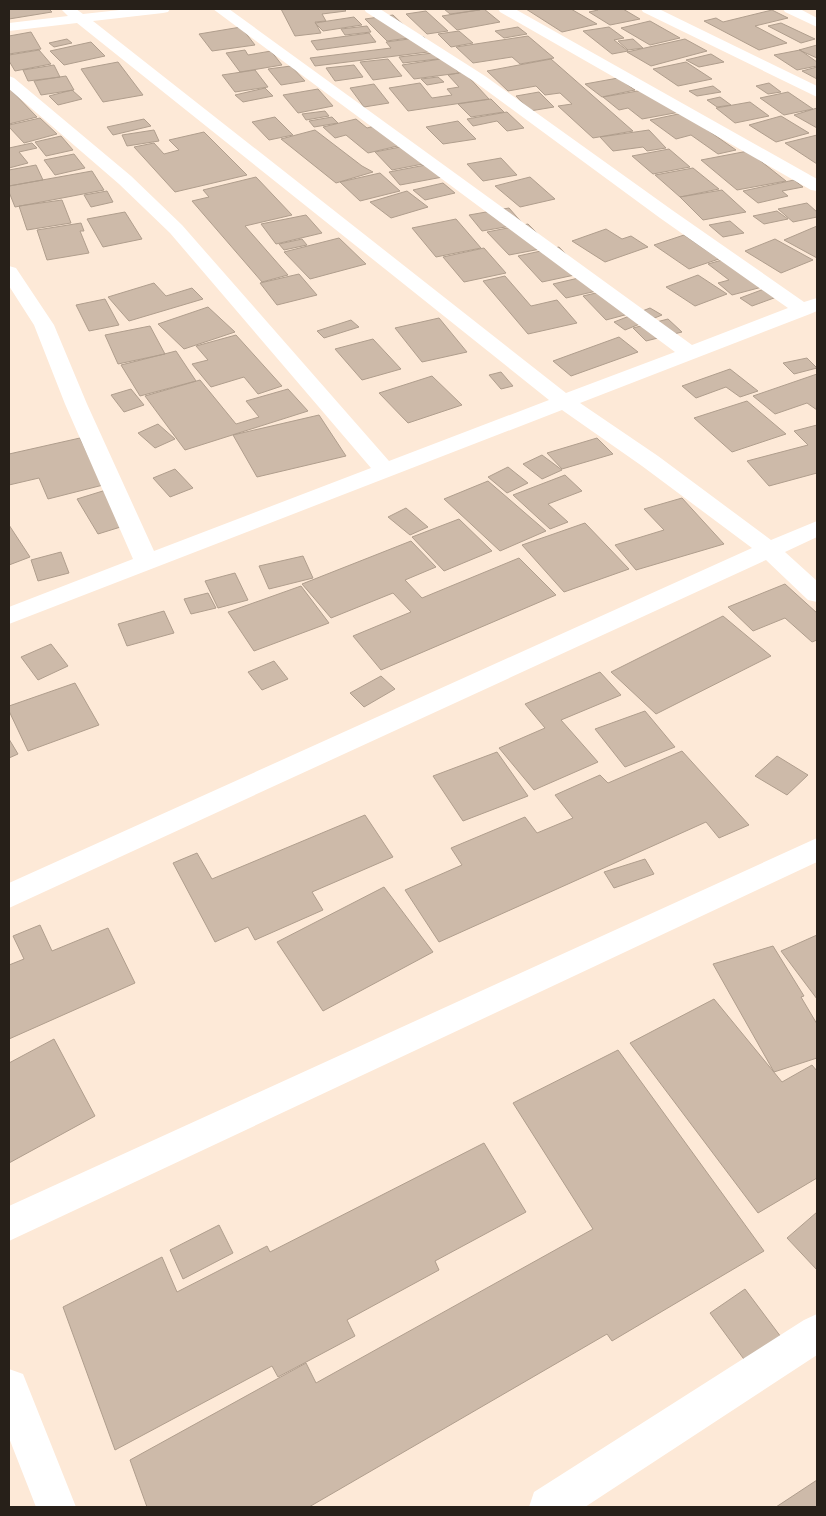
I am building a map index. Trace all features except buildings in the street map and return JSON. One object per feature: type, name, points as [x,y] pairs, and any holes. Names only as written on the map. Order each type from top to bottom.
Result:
[{"type":"street","points":[[9,27],[73,14],[163,9]]},
{"type":"street","points":[[220,9],[690,353]]},
{"type":"street","points":[[371,9],[480,79],[658,209],[810,307]]},
{"type":"street","points":[[505,9],[817,186]]},
{"type":"street","points":[[648,9],[817,92]]},
{"type":"street","points":[[790,9],[817,23]]},
{"type":"street","points":[[73,14],[564,402],[650,461],[768,549],[817,594]]},
{"type":"street","points":[[9,81],[125,180],[176,229],[386,471]]},
{"type":"street","points":[[9,272],[44,325],[76,404],[147,563]]},
{"type":"street","points":[[9,616],[810,307]]},
{"type":"street","points":[[9,896],[817,528]]},
{"type":"street","points":[[9,1224],[817,849]]},
{"type":"street","points":[[549,1507],[817,1333]]},
{"type":"street","points":[[9,1388],[56,1507]]}]
